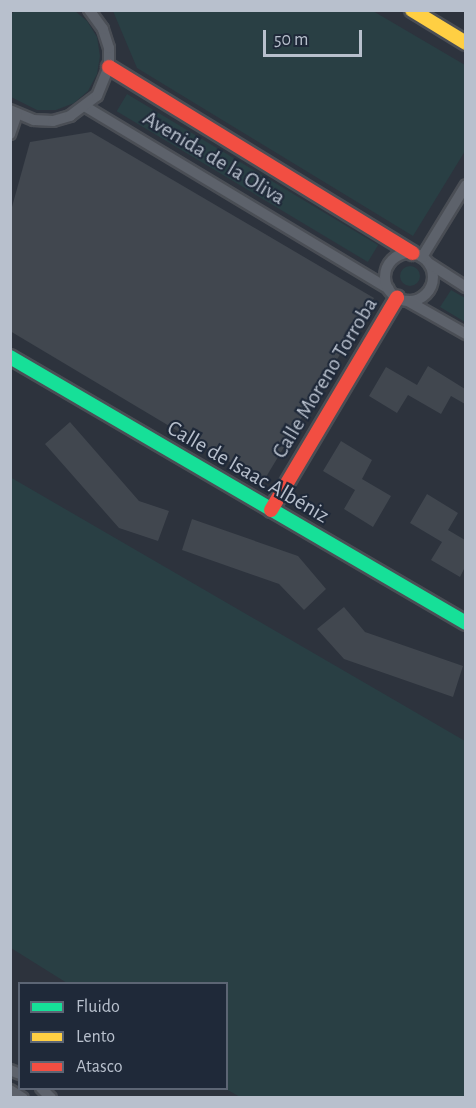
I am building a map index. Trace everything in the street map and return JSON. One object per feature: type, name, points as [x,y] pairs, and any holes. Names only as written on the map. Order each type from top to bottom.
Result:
[{"type":"street","points":[[10,134],[14,112],[53,121],[86,107],[104,82],[109,67],[109,48],[103,29],[89,10]]},
{"type":"street","points":[[412,10],[465,43]]},
{"type":"street","name":"Avenida de la Oliva","points":[[109,67],[465,287]]},
{"type":"street","name":"Avenida de la Oliva","points":[[86,107],[398,296],[465,334]]},
{"type":"street","points":[[421,258],[465,185]]},
{"type":"street","points":[[399,256],[421,258],[434,277],[430,289],[421,299],[398,296],[385,277],[389,264],[399,256]]},
{"type":"street","name":"Calle Moreno Torroba","points":[[271,510],[398,296]]},
{"type":"street","name":"Calle de Isaac Albéniz","points":[[10,357],[465,623]]},
{"type":"street","points":[[10,1090],[24,1098]]},
{"type":"green space","points":[[17,10],[75,11],[87,21],[97,37],[100,56],[97,74],[88,91],[74,103],[56,110],[37,110],[11,97],[11,14]]},
{"type":"green space","points":[[113,11],[373,11],[465,65],[465,151],[413,236],[137,68]]},
{"type":"green space","points":[[127,94],[378,245],[368,262],[117,111]]},
{"type":"green space","points":[[406,266],[414,266],[420,272],[420,280],[414,286],[406,286],[400,280],[400,272]]},
{"type":"green space","points":[[451,290],[465,298],[465,322],[440,307]]},
{"type":"green space","points":[[10,477],[465,741],[465,1097],[240,1097],[228,1090],[228,982],[65,982],[11,948]]},
{"type":"building","points":[[91,132],[374,298],[263,482],[10,331],[10,214],[30,142]]},
{"type":"building","points":[[428,366],[465,389],[465,404],[451,396],[441,414],[408,395],[397,413],[369,396],[386,367],[417,385]]},
{"type":"building","points":[[70,422],[139,501],[169,511],[158,541],[119,528],[45,444]]},
{"type":"building","points":[[341,441],[372,460],[362,479],[391,496],[373,527],[344,509],[355,490],[323,471]]},
{"type":"building","points":[[427,494],[458,513],[448,530],[465,540],[465,567],[460,577],[431,560],[442,542],[410,523]]},
{"type":"building","points":[[192,519],[298,556],[326,589],[304,610],[279,584],[182,550]]},
{"type":"building","points":[[344,607],[365,632],[463,666],[453,697],[344,659],[317,629]]},
{"type":"traffic: fast","points":[[10,357],[466,623]]},
{"type":"traffic: slow","points":[[412,10],[466,43]]},
{"type":"traffic: jam","points":[[109,67],[412,253]]},
{"type":"traffic: jam","points":[[271,510],[397,298]]}]
